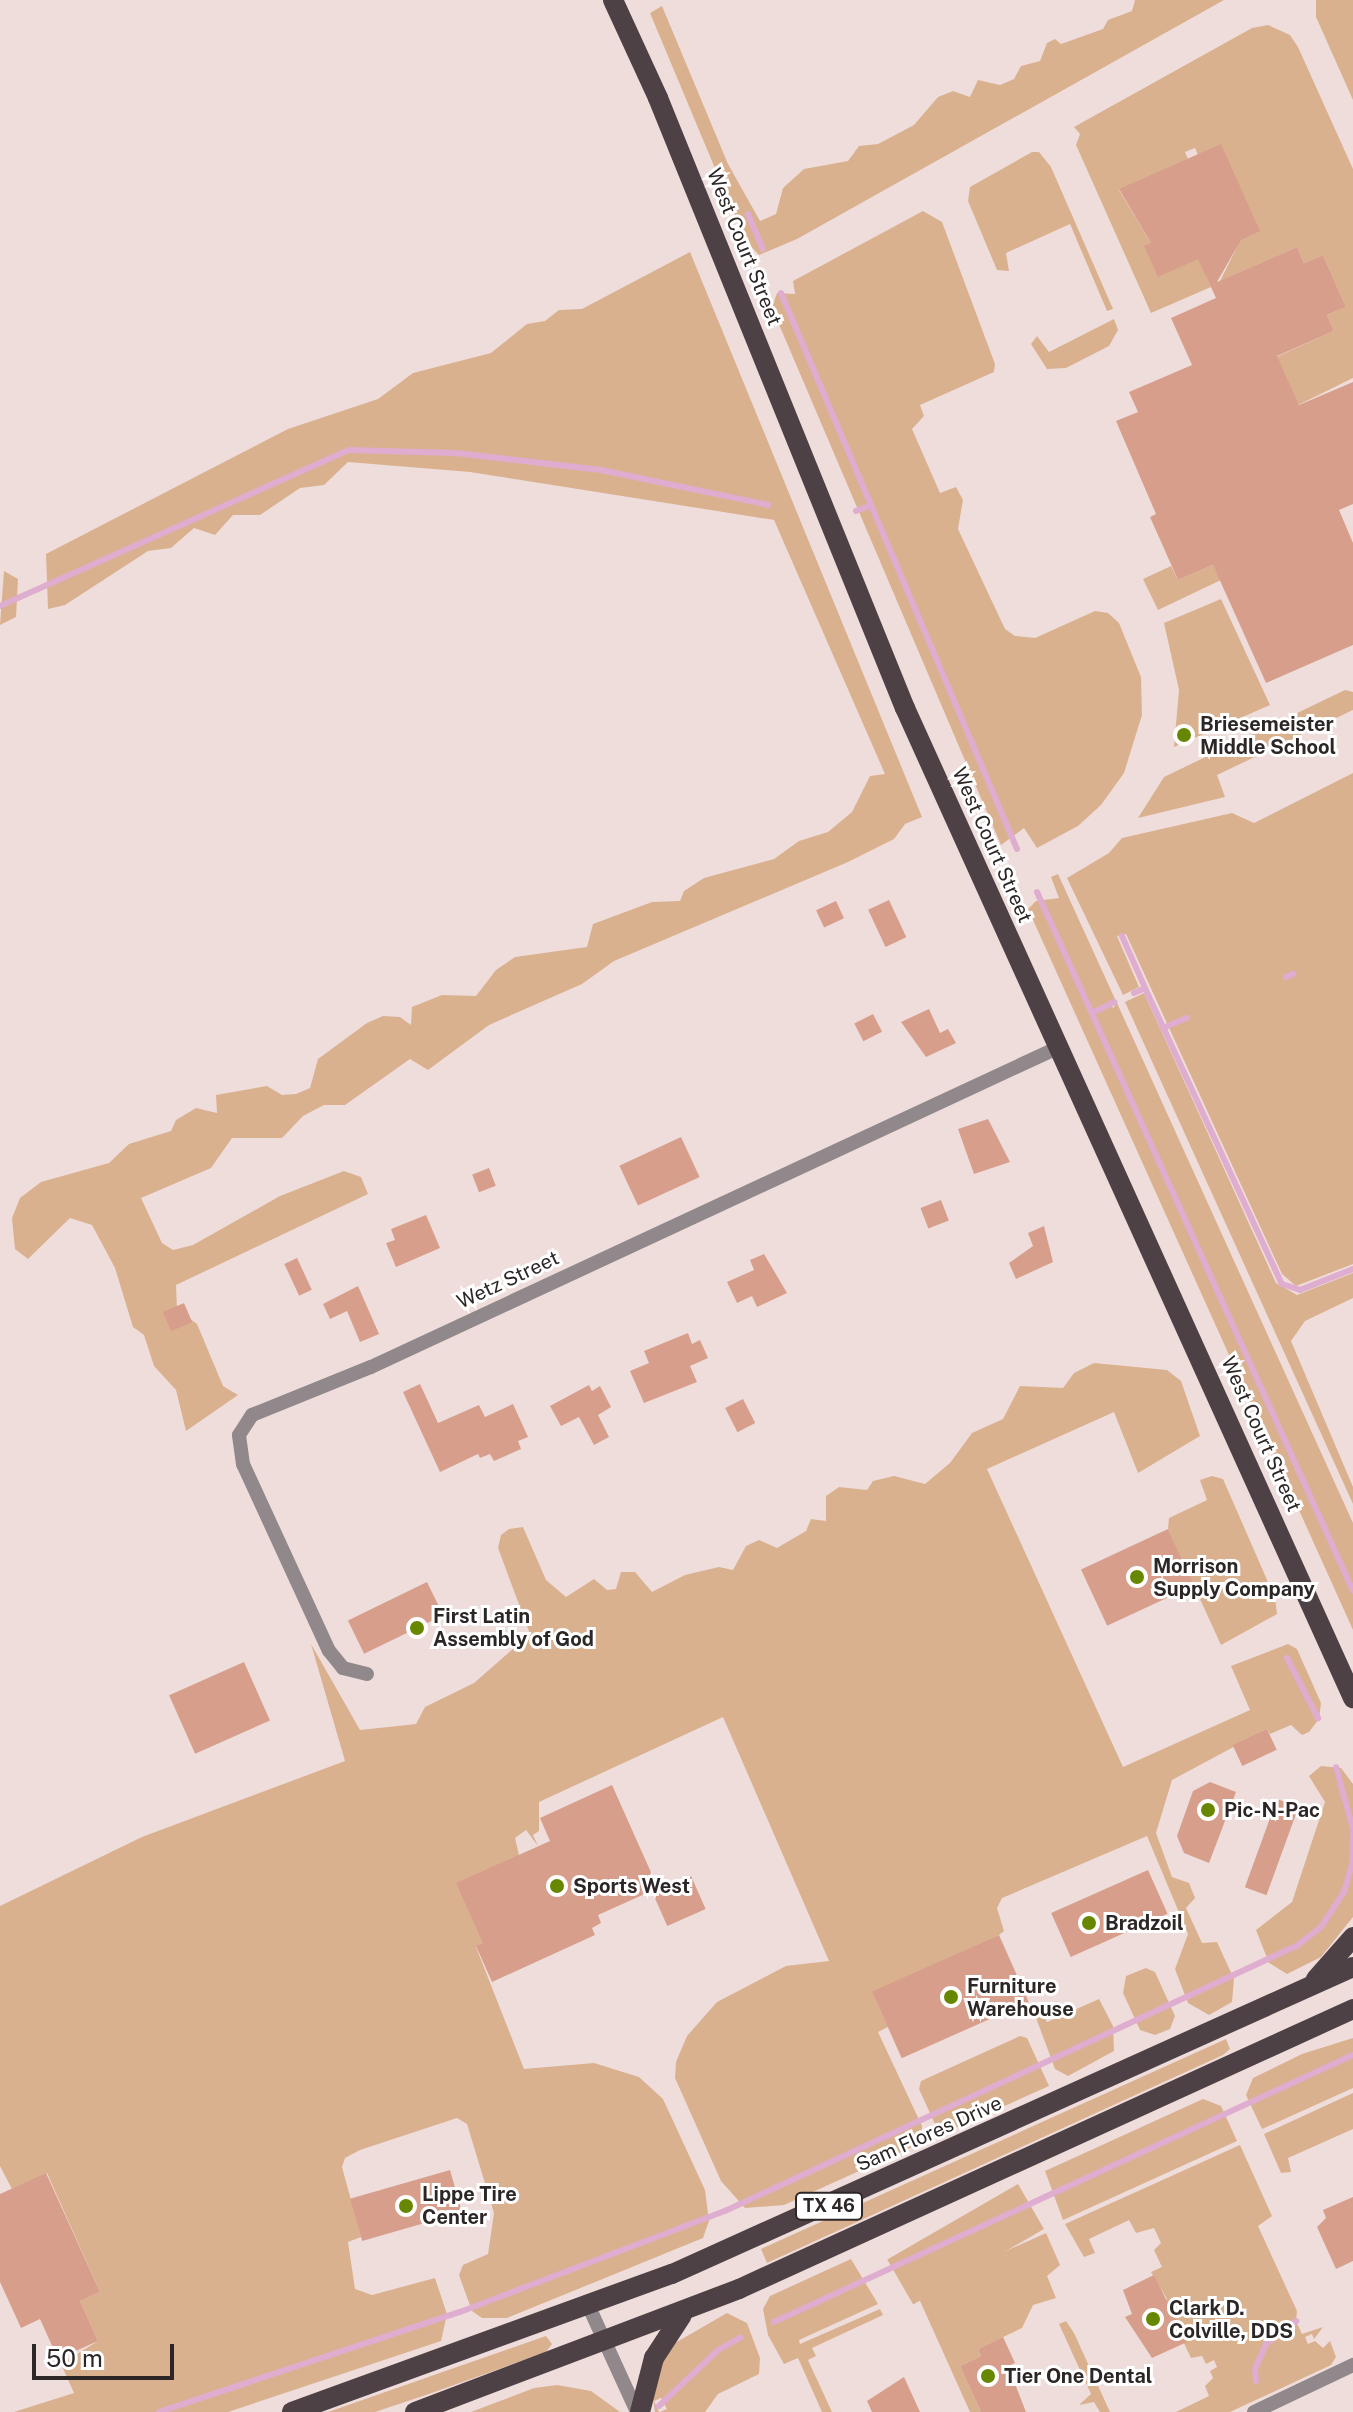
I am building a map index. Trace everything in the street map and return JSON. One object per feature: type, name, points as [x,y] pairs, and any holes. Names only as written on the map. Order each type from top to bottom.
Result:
[{"type":"main road","name":"West Court Street","points":[[613,0],[658,98],[905,708],[1353,1698]]},
{"type":"main road","points":[[1292,1995],[1330,1966],[1353,1937]]},
{"type":"main road","name":"Sam Flores Drive","points":[[292,2412],[589,2307],[741,2245],[1353,1967]]},
{"type":"main road","name":"TX 46","points":[[415,2412],[685,2311],[1353,2009]]},
{"type":"main road","points":[[1309,2029],[1353,2022]]},
{"type":"main road","points":[[639,2412],[654,2358],[685,2311]]},
{"type":"street","name":"Wetz Street","points":[[367,1674],[343,1668],[329,1651],[243,1464],[239,1435],[252,1415],[371,1367],[1057,1048]]},
{"type":"street","points":[[589,2307],[639,2412]]},
{"type":"street","points":[[1254,2412],[1353,2365]]},
{"type":"shaded area","points":[[1135,0],[1224,0],[797,239],[759,255],[745,240],[650,13],[662,6],[728,164],[760,221],[776,214],[783,188],[804,169],[848,161],[859,146],[878,144],[914,125],[938,97],[953,91],[970,97],[978,80],[1000,85],[1014,79],[1021,66],[1040,61],[1047,43],[1055,39],[1061,44],[1103,29],[1108,20],[1132,11]]},
{"type":"shaded area","points":[[1316,0],[1353,0],[1353,100],[1316,17]]},
{"type":"shaded area","points":[[1268,25],[1290,35],[1298,47],[1353,169],[1353,378],[1286,411],[1265,362],[1334,331],[1327,315],[1346,307],[1323,255],[1304,263],[1297,247],[1220,281],[1237,247],[1195,148],[1185,152],[1188,159],[1119,190],[1151,243],[1225,247],[1206,276],[1211,287],[1151,313],[1076,145],[1080,134],[1074,127],[1252,28]]},
{"type":"shaded area","points":[[1032,152],[1039,152],[1051,167],[1113,309],[1107,311],[1070,224],[1006,253],[1009,271],[997,270],[968,201],[970,187]]},
{"type":"shaded area","points":[[923,211],[942,222],[995,364],[994,372],[920,405],[924,416],[912,429],[940,493],[956,487],[963,500],[958,529],[1005,629],[1015,636],[1035,638],[1095,611],[1108,613],[1119,623],[1141,677],[1142,715],[1124,773],[1101,805],[1078,826],[1037,848],[1024,828],[1001,845],[772,308],[777,293],[795,294],[793,281]]},
{"type":"shaded area","points":[[690,252],[922,817],[905,824],[894,839],[848,862],[614,961],[582,984],[489,1025],[428,1070],[410,1059],[345,1105],[324,1105],[303,1116],[282,1138],[232,1138],[211,1168],[141,1198],[162,1243],[173,1250],[193,1245],[280,1196],[344,1171],[361,1177],[368,1194],[176,1285],[177,1309],[197,1324],[223,1386],[238,1395],[186,1431],[176,1390],[154,1366],[144,1335],[133,1327],[115,1268],[92,1225],[70,1218],[28,1259],[15,1249],[12,1218],[20,1198],[41,1182],[109,1163],[129,1144],[171,1131],[176,1120],[196,1108],[217,1113],[216,1095],[267,1086],[282,1095],[296,1094],[310,1088],[318,1059],[367,1023],[383,1016],[400,1017],[411,1025],[412,1007],[442,995],[476,996],[496,970],[515,957],[587,947],[593,924],[652,902],[680,901],[684,891],[704,878],[774,859],[799,841],[828,832],[852,812],[870,776],[885,774],[774,520],[470,472],[348,462],[324,485],[300,488],[260,515],[233,515],[215,535],[194,528],[171,548],[148,551],[65,605],[48,609],[46,554],[288,429],[378,399],[413,373],[491,353],[527,324],[545,321],[559,310],[582,309]]},
{"type":"shaded area","points":[[1114,319],[1118,330],[1109,346],[1066,368],[1047,369],[1031,344],[1037,336],[1049,352]]},
{"type":"shaded area","points":[[1213,565],[1221,580],[1158,610],[1143,579],[1171,566],[1178,580]]},
{"type":"shaded area","points":[[4,571],[18,579],[16,617],[0,625]]},
{"type":"shaded area","points":[[1221,599],[1270,705],[1174,747],[1179,690],[1164,623]]},
{"type":"shaded area","points":[[1345,690],[1353,692],[1353,710],[1217,775],[1225,797],[1138,818],[1164,777]]},
{"type":"shaded area","points":[[1353,773],[1353,1264],[1296,1286],[1282,1274],[1126,934],[1117,936],[1139,987],[1123,995],[1067,878],[1109,853],[1122,838],[1232,813],[1254,823]]},
{"type":"shaded area","points":[[1058,874],[1115,999],[1110,1004],[1113,1008],[1117,1003],[1353,1523],[1353,1630],[1028,909],[1036,901],[1059,898],[1051,877]]},
{"type":"shaded area","points":[[1144,993],[1276,1283],[1297,1295],[1353,1273],[1353,1298],[1305,1321],[1291,1341],[1353,1487],[1353,1504],[1125,1002]]},
{"type":"shaded area","points":[[1094,1363],[1167,1370],[1181,1381],[1200,1436],[1138,1473],[1114,1412],[987,1469],[1123,1767],[1250,1710],[1231,1666],[1288,1644],[1297,1649],[1321,1703],[1319,1719],[1309,1732],[1302,1735],[1291,1725],[1270,1734],[1267,1729],[1172,1780],[1156,1833],[1172,1877],[1189,1883],[1195,1898],[1186,1908],[1202,1943],[1217,1942],[1234,1979],[1232,2002],[1209,2015],[1188,2003],[1175,1969],[1188,1934],[1147,1836],[1002,1898],[997,1908],[1004,1931],[999,1935],[873,1993],[888,2027],[878,2032],[922,2126],[921,2143],[784,2205],[745,2208],[721,2181],[675,2078],[676,2062],[687,2036],[717,2002],[786,1966],[829,1961],[723,1717],[539,1802],[539,1831],[533,1835],[538,1846],[526,1830],[515,1838],[519,1855],[483,1943],[476,1947],[524,2069],[594,2063],[639,2077],[663,2099],[705,2190],[709,2221],[703,2238],[507,2318],[482,2318],[472,2311],[459,2275],[463,2265],[488,2254],[494,2213],[467,2124],[457,2118],[360,2150],[345,2158],[342,2167],[361,2237],[348,2242],[355,2289],[372,2295],[435,2278],[447,2314],[441,2341],[228,2412],[14,2412],[74,2393],[61,2364],[98,2341],[80,2301],[100,2292],[47,2173],[12,2189],[0,2166],[0,1906],[142,1837],[345,1761],[311,1644],[360,1730],[416,1724],[425,1707],[474,1683],[530,1634],[498,1548],[501,1535],[509,1529],[523,1527],[546,1580],[566,1597],[594,1579],[607,1590],[616,1589],[621,1572],[635,1572],[652,1592],[685,1575],[719,1567],[733,1570],[746,1546],[759,1540],[777,1548],[806,1531],[811,1519],[826,1521],[826,1496],[839,1487],[867,1490],[873,1481],[894,1476],[925,1484],[950,1463],[972,1433],[1003,1419],[1020,1386],[1063,1388],[1074,1373]]},
{"type":"shaded area","points":[[1212,1476],[1223,1479],[1275,1598],[1277,1614],[1221,1645],[1168,1529],[1169,1518],[1207,1500],[1200,1480]]},
{"type":"shaded area","points":[[1321,1766],[1341,1768],[1353,1784],[1353,1917],[1321,1957],[1287,1974],[1269,1963],[1256,1930],[1292,1902],[1325,1802],[1309,1776]]},
{"type":"shaded area","points":[[1146,1968],[1155,1972],[1175,2016],[1170,2029],[1155,2035],[1140,2030],[1123,1993],[1126,1976]]},
{"type":"shaded area","points":[[1099,1999],[1113,2026],[1114,2051],[1068,2076],[1055,2069],[1032,2007],[1036,2003],[1047,2022]]},
{"type":"shaded area","points":[[1020,2036],[1027,2038],[1049,2086],[940,2135],[919,2089],[921,2081]]},
{"type":"shaded area","points":[[1353,2038],[1353,2088],[1262,2129],[1246,2095],[1253,2078],[1302,2054]]},
{"type":"shaded area","points":[[1226,2039],[1230,2049],[1223,2055],[767,2263],[761,2249]]},
{"type":"shaded area","points":[[1353,2093],[1353,2129],[1288,2158],[1291,2172],[1281,2173],[1264,2134]]},
{"type":"shaded area","points":[[1203,2099],[1221,2106],[1237,2141],[1063,2220],[1045,2171]]},
{"type":"shaded area","points":[[1240,2145],[1272,2216],[1258,2226],[1297,2311],[1296,2321],[1302,2334],[1323,2327],[1314,2339],[1312,2334],[1305,2337],[1308,2344],[1315,2341],[1323,2348],[1330,2341],[1336,2357],[1331,2365],[1230,2412],[1176,2412],[1209,2396],[1205,2386],[1213,2378],[1210,2371],[1217,2367],[1214,2360],[1206,2364],[1202,2356],[1191,2358],[1164,2301],[1167,2299],[1151,2272],[1162,2267],[1154,2250],[1161,2243],[1154,2228],[1136,2233],[1129,2220],[1089,2239],[1095,2253],[1084,2257],[1065,2224]]},
{"type":"shaded area","points":[[1018,2184],[1044,2229],[913,2305],[887,2260]]},
{"type":"shaded area","points":[[1046,2233],[1060,2265],[1047,2276],[1056,2298],[1033,2305],[1022,2328],[978,2349],[981,2356],[960,2366],[981,2412],[970,2412],[916,2292],[925,2288],[930,2293],[928,2286]]},
{"type":"shaded area","points":[[851,2259],[878,2304],[799,2340],[800,2344],[880,2309],[883,2315],[812,2348],[816,2356],[808,2360],[832,2412],[822,2412],[798,2358],[784,2364],[768,2335],[763,2309],[770,2296]]},
{"type":"shaded area","points":[[727,2313],[747,2323],[760,2358],[759,2374],[718,2394],[705,2412],[660,2412],[667,2409],[661,2398],[654,2401],[659,2412],[655,2412],[653,2398],[661,2364],[675,2343]]},
{"type":"shaded area","points":[[1066,2321],[1110,2412],[1100,2412],[1094,2402],[1079,2405],[1091,2394],[1059,2324]]},
{"type":"shaded area","points":[[546,2336],[552,2344],[546,2352],[426,2395],[375,2412],[328,2412]]},
{"type":"shaded area","points":[[557,2385],[591,2391],[620,2412],[471,2412],[534,2388]]},
{"type":"building","points":[[1221,144],[1260,231],[1241,240],[1217,282],[1297,247],[1304,263],[1323,255],[1346,307],[1327,315],[1334,331],[1277,356],[1299,405],[1353,382],[1353,504],[1339,510],[1353,543],[1353,645],[1266,683],[1213,565],[1178,580],[1150,517],[1156,514],[1116,421],[1138,412],[1129,392],[1192,365],[1171,318],[1216,298],[1198,259],[1158,277],[1144,246],[1151,243],[1119,189]]},
{"type":"building","points":[[889,900],[906,937],[885,947],[868,910]]},
{"type":"building","points":[[836,901],[844,918],[824,928],[816,910]]},
{"type":"building","points":[[929,1009],[940,1033],[948,1029],[956,1043],[926,1057],[901,1022]]},
{"type":"building","points":[[873,1014],[882,1032],[863,1041],[854,1024]]},
{"type":"building","points":[[988,1119],[1010,1162],[974,1174],[958,1129]]},
{"type":"building","points":[[681,1137],[700,1177],[638,1206],[619,1166]]},
{"type":"building","points":[[489,1168],[496,1186],[479,1192],[472,1174]]},
{"type":"building","points":[[941,1200],[949,1221],[928,1228],[920,1208]]},
{"type":"building","points":[[426,1215],[440,1248],[396,1267],[386,1243],[395,1240],[391,1229]]},
{"type":"building","points":[[1044,1226],[1053,1262],[1016,1279],[1009,1263],[1033,1246],[1028,1233]]},
{"type":"building","points":[[764,1254],[787,1293],[757,1307],[752,1296],[737,1303],[727,1282],[754,1270],[750,1260]]},
{"type":"building","points":[[297,1258],[312,1290],[299,1296],[284,1264]]},
{"type":"building","points":[[358,1286],[379,1334],[360,1342],[347,1311],[330,1319],[323,1304]]},
{"type":"building","points":[[184,1303],[192,1322],[171,1331],[163,1312]]},
{"type":"building","points":[[688,1333],[692,1344],[700,1340],[708,1358],[690,1366],[697,1382],[644,1403],[630,1371],[649,1363],[644,1351]]},
{"type":"building","points":[[420,1384],[438,1423],[479,1405],[485,1417],[513,1404],[528,1437],[518,1441],[521,1449],[494,1461],[490,1454],[480,1458],[478,1454],[440,1472],[403,1392]]},
{"type":"building","points":[[589,1385],[592,1391],[600,1386],[611,1407],[598,1415],[609,1437],[594,1445],[579,1417],[561,1426],[550,1406]]},
{"type":"building","points":[[743,1399],[755,1423],[737,1432],[725,1408]]},
{"type":"building","name":"Morrison Supply Company","points":[[1168,1529],[1194,1585],[1107,1626],[1081,1570]]},
{"type":"building","points":[[427,1582],[443,1615],[364,1654],[348,1621]]},
{"type":"building","points":[[244,1662],[270,1720],[195,1754],[169,1695]]},
{"type":"building","points":[[1267,1729],[1277,1750],[1242,1766],[1233,1745]]},
{"type":"building","name":"Pic-N-Pac","points":[[1210,1782],[1236,1792],[1209,1863],[1184,1853],[1177,1836],[1193,1791]]},
{"type":"building","name":"Sports West","points":[[612,1785],[658,1888],[598,1915],[601,1923],[592,1928],[595,1935],[492,1982],[476,1946],[483,1943],[456,1883],[550,1841],[540,1818]]},
{"type":"building","name":"Pic-N-Pac","points":[[1277,1799],[1299,1807],[1266,1895],[1245,1887]]},
{"type":"building","points":[[1148,1870],[1168,1914],[1071,1957],[1051,1913]]},
{"type":"building","points":[[691,1876],[706,1909],[667,1926],[653,1893]]},
{"type":"building","name":"Furniture Warehouse","points":[[999,1935],[1029,2002],[902,2058],[872,1992]]},
{"type":"building","name":"Lippe Tire Center","points":[[450,2170],[462,2212],[362,2241],[350,2199]]},
{"type":"building","points":[[46,2173],[100,2292],[80,2301],[98,2341],[58,2359],[40,2319],[21,2328],[0,2282],[0,2194]]},
{"type":"building","points":[[1353,2197],[1353,2261],[1336,2269],[1317,2227],[1326,2218],[1323,2210]]},
{"type":"building","name":"Clark D. Colville, DDS","points":[[1154,2275],[1187,2342],[1152,2358],[1125,2317],[1132,2314],[1123,2290]]},
{"type":"building","name":"Tier One Dental","points":[[1003,2337],[1015,2363],[1008,2366],[1026,2412],[981,2412],[960,2366],[981,2356],[978,2349]]},
{"type":"building","points":[[904,2377],[920,2412],[872,2412],[867,2401]]},
{"type":"waterway","points":[[748,214],[763,249]]},
{"type":"waterway","points":[[781,293],[1017,849]]},
{"type":"waterway","points":[[0,606],[349,450],[455,453],[601,470],[768,505]]},
{"type":"waterway","points":[[856,511],[869,506]]},
{"type":"waterway","points":[[1037,892],[1353,1591]]},
{"type":"waterway","points":[[1122,936],[1145,988]]},
{"type":"waterway","points":[[1286,977],[1293,974]]},
{"type":"waterway","points":[[1134,993],[1145,988],[1282,1284],[1300,1290],[1353,1269]]},
{"type":"waterway","points":[[1092,1013],[1115,1002]]},
{"type":"waterway","points":[[1163,1028],[1187,1018]]},
{"type":"waterway","points":[[1287,1658],[1318,1718]]},
{"type":"waterway","points":[[159,2412],[460,2312],[725,2211],[1298,1945],[1321,1927],[1344,1892],[1352,1864],[1353,1829],[1336,1767]]},
{"type":"waterway","points":[[774,2322],[1353,2055]]},
{"type":"waterway","points":[[1256,2381],[1255,2369],[1266,2344],[1296,2321]]},
{"type":"waterway","points":[[659,2406],[718,2350],[741,2337]]},
{"type":"place","name":"Briesemeister Middle School","points":[[1184,735]]},
{"type":"place","name":"Morrison Supply Company","points":[[1137,1577]]},
{"type":"place","name":"First Latin Assembly of God","points":[[417,1628]]},
{"type":"place","name":"Pic-N-Pac","points":[[1208,1810]]},
{"type":"place","name":"Sports West","points":[[557,1886]]},
{"type":"place","name":"Bradzoil","points":[[1089,1923]]},
{"type":"place","name":"Furniture Warehouse","points":[[951,1997]]},
{"type":"place","name":"Lippe Tire Center","points":[[406,2206]]},
{"type":"place","name":"Clark D. Colville, DDS","points":[[1153,2319]]},
{"type":"place","name":"Tier One Dental","points":[[988,2376]]}]
